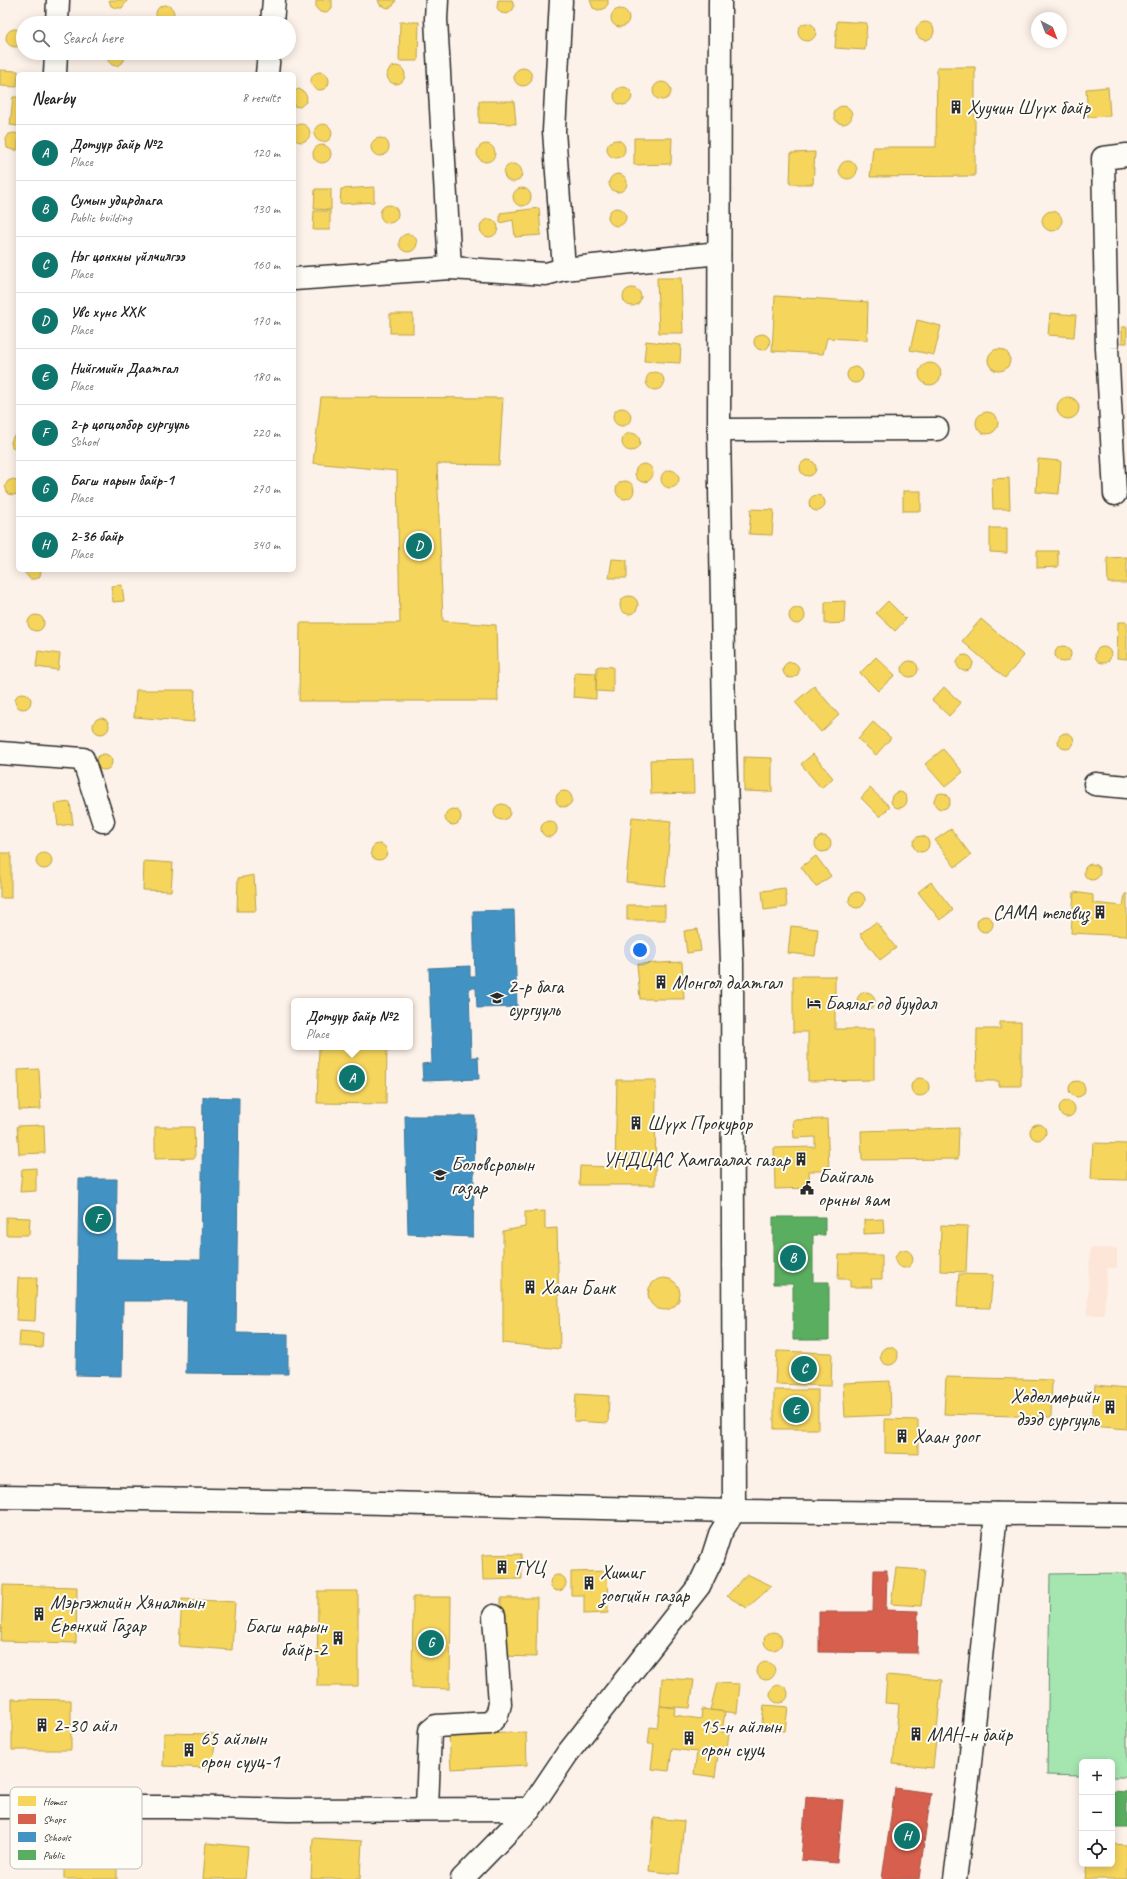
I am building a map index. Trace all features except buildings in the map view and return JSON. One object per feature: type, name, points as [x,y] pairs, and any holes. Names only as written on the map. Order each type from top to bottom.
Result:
[{"type":"main road","points":[[57,16],[58,0]]},
{"type":"main road","points":[[273,16],[274,0]]},
{"type":"main road","points":[[437,0],[436,19],[450,268]]},
{"type":"main road","points":[[561,0],[554,131],[564,269]]},
{"type":"main road","points":[[462,1879],[530,1808],[567,1754],[699,1586],[712,1559],[720,1534],[734,1511],[732,963],[724,716],[720,430],[720,0]]},
{"type":"main road","points":[[55,72],[56,60]]},
{"type":"main road","points":[[267,72],[268,60]]},
{"type":"main road","points":[[1115,494],[1107,348],[1103,158],[1127,155]]},
{"type":"main road","points":[[296,279],[450,268],[546,274],[564,269],[719,254]]},
{"type":"main road","points":[[720,430],[938,429]]},
{"type":"main road","points":[[0,753],[83,759],[103,822]]},
{"type":"main road","points":[[1095,784],[1127,787]]},
{"type":"main road","points":[[0,1497],[340,1502],[734,1511],[1127,1514]]},
{"type":"main road","points":[[954,1879],[969,1772],[996,1514]]},
{"type":"main road","points":[[426,1808],[430,1731],[436,1726],[490,1723],[497,1716],[500,1704],[494,1616]]},
{"type":"main road","points":[[142,1807],[288,1810],[530,1808]]},
{"type":"main road","points":[[0,1808],[10,1808]]},
{"type":"shaded area","points":[[1090,1248],[1117,1248],[1117,1268],[1107,1268],[1104,1315],[1087,1315]]},
{"type":"green space","points":[[1127,1573],[1127,1777],[1115,1777],[1115,1759],[1079,1759],[1079,1776],[1047,1775],[1050,1574]]},
{"type":"place","name":"Хуучин Шүүх байр","points":[[956,107]]},
{"type":"place","name":"Увс хүнс ХХК","points":[[419,546]]},
{"type":"place","name":"САМА телевиз","points":[[1100,912]]},
{"type":"place","name":"Монгол даатгал","points":[[661,982]]},
{"type":"place","name":"2-р бага сургууль","points":[[497,998]]},
{"type":"place","name":"Баялаг од буудал","points":[[814,1003]]},
{"type":"place","name":"Дотуур байр №2","points":[[352,1078]]},
{"type":"place","name":"Шүүх Прокурор","points":[[636,1123]]},
{"type":"place","name":"УНДЦАС Хамгаалах газар","points":[[801,1159]]},
{"type":"place","name":"Боловсролын газар","points":[[440,1175]]},
{"type":"place","name":"Байгаль орчны яам","points":[[807,1188]]},
{"type":"place","name":"2-р цогцолбор сургууль","points":[[98,1219]]},
{"type":"place","name":"Сумын удирдлага","points":[[793,1258]]},
{"type":"place","name":"Хаан Банк","points":[[530,1287]]},
{"type":"place","name":"Нэг цонхны үйлчилгээ","points":[[804,1369]]},
{"type":"place","name":"Хөдөлмөрийн дээд сургууль","points":[[1110,1407]]},
{"type":"place","name":"Нийгмийн Даатгал","points":[[796,1410]]},
{"type":"place","name":"Хаан зоог","points":[[902,1436]]},
{"type":"place","name":"ТҮЦ","points":[[502,1567]]},
{"type":"place","name":"Хишиг зоогийн газар","points":[[589,1583]]},
{"type":"place","name":"Мэргэжлийн Хяналтын Ерөнхий Газар","points":[[39,1614]]},
{"type":"place","name":"Багш нарын байр-2","points":[[338,1638]]},
{"type":"place","name":"Багш нарын байр-1","points":[[431,1643]]},
{"type":"place","name":"2-30 айл","points":[[42,1725]]},
{"type":"place","name":"МАН-н байр","points":[[916,1734]]},
{"type":"place","name":"15-н айлын орон сууц","points":[[689,1738]]},
{"type":"place","name":"65 айлын орон сууц-1","points":[[189,1750]]},
{"type":"place","name":"2-36 байр","points":[[907,1836]]}]
